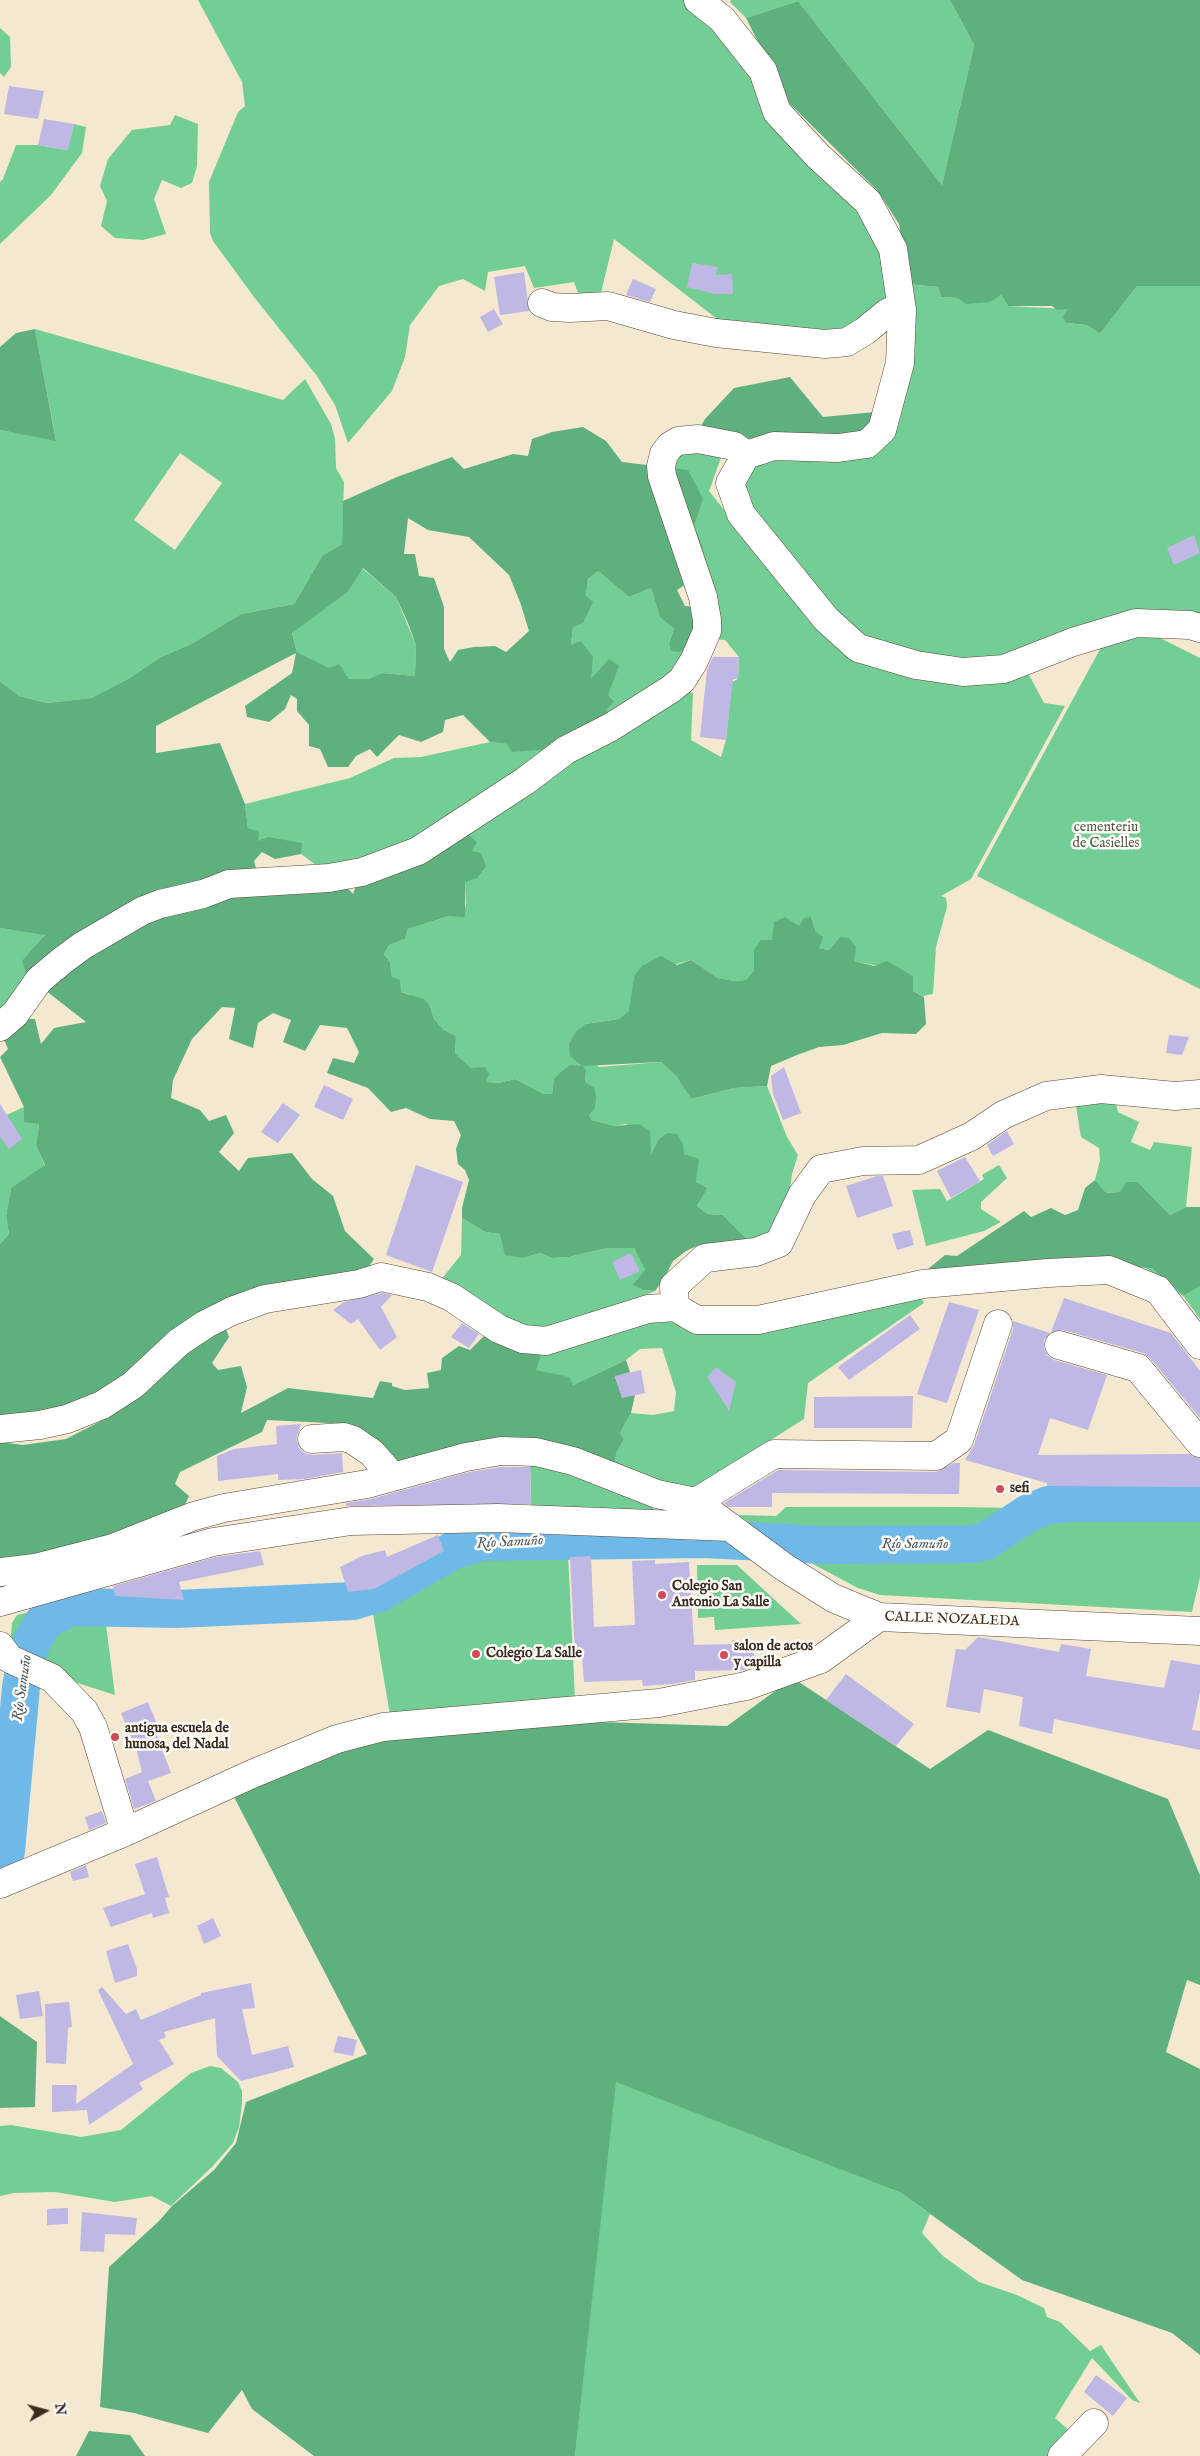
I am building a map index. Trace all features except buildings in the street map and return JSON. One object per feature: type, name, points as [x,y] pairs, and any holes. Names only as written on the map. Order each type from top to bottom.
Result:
[{"type":"street","points":[[698,0],[722,19],[763,71],[777,112],[818,156],[868,202],[892,249],[902,310],[900,363],[882,430],[866,444],[838,448],[774,446],[746,455],[730,484],[741,514],[826,619],[858,648],[916,665],[964,672],[1004,669],[1073,642],[1136,623],[1190,625],[1200,628]]},
{"type":"street","points":[[542,303],[552,307],[570,308],[608,306],[674,325],[716,333],[825,344],[847,342],[866,331],[887,313],[893,310],[902,310]]},
{"type":"street","points":[[0,1027],[15,1014],[39,980],[58,964],[82,946],[134,915],[160,904],[203,894],[229,884],[328,878],[362,872],[418,851],[525,781],[566,750],[611,727],[671,689],[682,680],[694,662],[707,631],[707,620],[704,597],[662,476],[661,466],[664,454],[670,446],[678,441],[698,439],[734,446],[746,455]]},
{"type":"street","points":[[675,1307],[674,1286],[705,1258],[756,1252],[779,1243],[802,1195],[821,1169],[863,1161],[920,1160],[972,1136],[1003,1115],[1046,1096],[1101,1089],[1174,1096],[1200,1094]]},
{"type":"street","points":[[0,1429],[40,1425],[67,1419],[102,1405],[133,1385],[180,1342],[206,1324],[232,1311],[265,1299],[359,1284],[381,1277],[428,1287],[451,1297],[499,1329],[523,1339],[546,1341],[648,1309],[675,1307],[697,1320],[758,1320],[923,1284],[1048,1273],[1109,1270],[1158,1290],[1200,1344]]},
{"type":"street","points":[[0,1572],[35,1568],[113,1548],[194,1516],[224,1508],[367,1484],[466,1457],[501,1451],[536,1452],[573,1460],[657,1494],[688,1501],[774,1454],[936,1456],[959,1440],[998,1324]]},
{"type":"street","points":[[1058,1344],[1138,1368],[1200,1443]]},
{"type":"street","points":[[312,1439],[344,1437],[353,1440],[372,1453],[393,1477]]},
{"type":"street","name":"CALLE NOZALEDA","points":[[688,1501],[730,1527],[833,1598],[879,1617],[1200,1631]]},
{"type":"street","points":[[0,1602],[213,1542],[351,1521],[498,1518],[730,1527]]},
{"type":"street","points":[[0,1884],[125,1832],[252,1774],[337,1739],[383,1727],[659,1703],[746,1686],[821,1659],[879,1617]]},
{"type":"street","points":[[5,1652],[52,1678],[84,1711],[93,1727],[125,1832]]},
{"type":"street","points":[[1062,2456],[1094,2423]]},
{"type":"green space","points":[[198,0],[686,0],[706,16],[859,204],[886,250],[892,303],[853,332],[730,329],[614,239],[600,297],[581,301],[574,282],[534,288],[525,266],[488,272],[485,291],[463,279],[439,286],[410,325],[405,357],[392,391],[348,443],[335,405],[317,376],[254,297],[213,241],[210,233],[209,182],[238,112],[245,106],[242,82]]},
{"type":"green space","points":[[731,0],[950,0],[974,45],[942,185],[798,1],[746,18],[730,2]]},
{"type":"green space","points":[[950,0],[1200,0],[1200,286],[1137,286],[1100,334],[1087,325],[1066,323],[1063,317],[1068,309],[1057,310],[1052,306],[1008,306],[1001,295],[990,302],[966,304],[958,298],[941,297],[938,287],[908,284],[899,224],[877,190],[789,103],[746,18],[798,1],[942,185],[974,45]]},
{"type":"green space","points":[[0,28],[10,37],[11,67],[4,77],[0,73]]},
{"type":"green space","points":[[175,115],[198,124],[197,166],[192,183],[181,188],[162,180],[154,199],[166,234],[143,240],[115,238],[101,226],[107,201],[100,186],[108,159],[132,130],[170,125]]},
{"type":"green space","points":[[74,124],[86,127],[82,153],[51,195],[0,244],[0,182],[3,179],[16,145],[38,145],[67,150]]},
{"type":"green space","points":[[908,284],[938,287],[941,297],[958,298],[1001,295],[1008,306],[1068,309],[1066,323],[1087,325],[1100,334],[1137,286],[1200,286],[1200,617],[1006,656],[970,661],[916,654],[859,636],[757,520],[739,483],[755,458],[866,453]]},
{"type":"green space","points":[[35,329],[283,400],[305,379],[331,424],[335,439],[336,468],[344,482],[342,544],[322,556],[294,604],[241,614],[191,644],[159,658],[128,679],[91,698],[47,703],[19,696],[0,681],[0,430],[56,440]],"holes":[[[180,453],[222,483],[175,550],[134,520]]]},
{"type":"green space","points":[[35,329],[56,441],[0,430],[0,347],[16,333]]},
{"type":"green space","points":[[790,377],[823,417],[875,412],[872,429],[860,439],[768,436],[747,439],[724,434],[697,433],[705,419],[734,388]]},
{"type":"green space","points":[[583,427],[606,441],[622,462],[688,470],[703,499],[694,526],[703,548],[704,561],[688,583],[677,590],[685,606],[698,607],[691,644],[680,652],[671,651],[669,643],[674,629],[660,617],[651,588],[629,597],[598,571],[588,579],[586,596],[593,602],[583,623],[573,627],[571,645],[581,641],[593,657],[591,679],[609,659],[619,666],[608,695],[614,702],[607,709],[609,716],[553,749],[512,752],[507,744],[490,742],[463,715],[445,720],[443,732],[421,742],[399,735],[377,757],[370,749],[356,756],[348,767],[328,767],[320,749],[309,746],[309,725],[297,711],[297,699],[291,695],[285,709],[269,722],[247,717],[245,706],[292,673],[296,653],[156,726],[156,753],[220,743],[245,804],[248,828],[259,832],[258,841],[268,837],[302,843],[301,854],[275,859],[262,852],[254,861],[256,868],[244,874],[344,884],[353,894],[359,876],[463,830],[477,842],[472,851],[481,853],[486,866],[477,878],[465,882],[465,917],[449,916],[408,929],[405,939],[389,945],[384,954],[390,962],[392,977],[400,980],[401,992],[424,999],[430,1006],[434,1019],[444,1030],[456,1036],[455,1053],[471,1068],[485,1067],[489,1074],[486,1082],[499,1083],[515,1079],[544,1094],[552,1094],[554,1079],[560,1073],[570,1065],[582,1066],[570,1056],[569,1043],[576,1031],[585,1024],[619,1019],[629,1011],[634,976],[642,966],[661,956],[677,965],[691,960],[718,978],[734,981],[746,980],[754,970],[754,950],[761,940],[772,940],[774,922],[785,917],[799,926],[804,918],[811,917],[816,932],[823,937],[819,948],[829,950],[840,937],[849,938],[856,947],[854,961],[874,966],[887,961],[913,976],[913,991],[924,997],[926,1024],[916,1034],[882,1033],[843,1045],[819,1047],[797,1055],[771,1066],[767,1086],[734,1088],[691,1099],[676,1076],[661,1062],[583,1066],[586,1071],[585,1082],[594,1088],[596,1097],[595,1108],[589,1115],[592,1120],[614,1126],[639,1124],[650,1131],[651,1155],[658,1140],[666,1133],[677,1134],[683,1144],[684,1154],[699,1159],[696,1182],[708,1188],[697,1206],[708,1214],[723,1215],[747,1239],[699,1245],[686,1251],[673,1261],[655,1291],[644,1290],[633,1285],[645,1270],[634,1248],[607,1248],[569,1257],[552,1258],[540,1253],[523,1258],[505,1255],[500,1234],[485,1232],[462,1218],[462,1208],[469,1180],[465,1170],[458,1164],[456,1149],[461,1135],[454,1121],[430,1119],[406,1108],[391,1112],[368,1088],[327,1073],[333,1058],[354,1063],[359,1052],[347,1028],[320,1025],[305,1051],[283,1042],[291,1020],[273,1013],[258,1023],[253,1048],[229,1039],[235,1008],[222,1007],[192,1039],[173,1080],[171,1098],[200,1110],[209,1121],[226,1115],[234,1133],[219,1152],[239,1171],[248,1158],[292,1153],[312,1179],[333,1196],[345,1231],[374,1259],[366,1271],[291,1281],[277,1285],[121,1386],[0,1428],[0,1244],[9,1234],[6,1216],[11,1188],[45,1165],[36,1146],[39,1124],[24,1122],[24,1107],[0,1057],[8,1049],[3,1037],[21,1019],[35,1019],[41,1044],[54,1028],[86,1022],[27,976],[22,961],[45,935],[0,928],[0,681],[19,696],[47,703],[91,698],[128,679],[159,658],[191,644],[241,614],[294,604],[322,556],[342,544],[343,501],[397,477],[452,457],[464,469],[513,454],[528,456],[532,439],[552,432]],"holes":[[[408,518],[428,530],[469,537],[509,575],[529,631],[506,652],[495,646],[474,647],[458,650],[450,662],[444,649],[444,607],[434,578],[419,576],[415,554],[404,554]],[[363,568],[396,597],[416,645],[415,676],[382,673],[368,679],[349,679],[339,664],[329,668],[297,652],[292,633],[348,592]]]},
{"type":"green space","points":[[683,447],[722,455],[709,491],[783,583],[849,655],[862,664],[946,683],[989,685],[1028,673],[1044,703],[1065,706],[971,879],[941,896],[946,898],[947,907],[936,947],[933,994],[923,996],[913,991],[913,976],[904,971],[853,961],[840,937],[829,950],[818,948],[816,932],[811,917],[799,927],[754,950],[754,970],[746,980],[734,981],[718,978],[691,960],[634,976],[630,1011],[619,1019],[585,1024],[576,1031],[569,1043],[599,1067],[661,1062],[676,1076],[691,1099],[734,1088],[767,1086],[787,1137],[798,1155],[792,1174],[786,1217],[759,1243],[747,1239],[723,1215],[708,1214],[697,1206],[708,1188],[696,1182],[684,1154],[666,1133],[658,1140],[651,1156],[650,1147],[626,1124],[614,1126],[592,1120],[589,1115],[585,1082],[586,1071],[554,1079],[552,1094],[544,1094],[515,1079],[499,1083],[486,1082],[455,1053],[456,1036],[444,1030],[434,1019],[430,1006],[409,994],[401,992],[392,977],[390,962],[384,954],[389,945],[405,939],[408,929],[449,916],[466,906],[465,881],[472,851],[463,830],[681,689],[693,693],[691,740],[721,757],[726,740],[732,682],[738,679],[739,657],[725,640],[713,639],[671,467]]},
{"type":"green space","points":[[362,568],[396,597],[416,645],[415,676],[382,673],[368,679],[349,679],[297,652],[292,632],[348,592]]},
{"type":"green space","points":[[598,571],[629,597],[651,588],[660,616],[674,629],[669,643],[691,644],[674,674],[609,716],[571,645],[573,627],[586,596],[588,579]]},
{"type":"green space","name":"cementeriu de Casielles","points":[[1146,631],[1200,658],[1200,989],[977,876],[1105,640]]},
{"type":"green space","points":[[490,742],[553,749],[442,832],[327,873],[301,854],[301,843],[258,841],[248,828],[245,804],[350,778],[394,758],[421,757]]},
{"type":"green space","points":[[0,928],[45,934],[27,976],[0,1014]]},
{"type":"green space","points":[[1115,1099],[1118,1112],[1139,1122],[1131,1142],[1150,1150],[1154,1142],[1192,1147],[1186,1207],[1170,1215],[1138,1182],[1120,1192],[1105,1193],[1095,1180],[1100,1160],[1099,1148],[1081,1137],[1075,1100]]},
{"type":"green space","points":[[24,1107],[39,1124],[36,1146],[45,1166],[11,1188],[6,1216],[9,1234],[0,1244],[0,1118]]},
{"type":"green space","points":[[999,1165],[1007,1178],[981,1202],[981,1209],[1001,1222],[984,1231],[926,1246],[912,1190],[940,1189],[947,1201],[984,1179],[982,1175]]},
{"type":"green space","points":[[1095,1180],[1106,1193],[1120,1192],[1126,1182],[1138,1182],[1170,1215],[1186,1207],[1200,1207],[1200,1286],[1184,1295],[1152,1268],[1081,1265],[930,1276],[928,1269],[945,1255],[957,1256],[1024,1211],[1031,1217],[1051,1208],[1065,1215],[1078,1210],[1085,1188]]},
{"type":"green space","points":[[462,1218],[485,1232],[500,1234],[523,1258],[540,1253],[552,1258],[569,1257],[607,1248],[634,1248],[645,1270],[644,1290],[655,1291],[580,1323],[533,1332],[439,1282],[461,1255]]},
{"type":"green space","points":[[1200,1261],[1200,1319],[1184,1297],[1139,1263]]},
{"type":"green space","points":[[921,1296],[924,1303],[808,1383],[804,1419],[700,1485],[689,1489],[614,1469],[616,1454],[624,1439],[620,1433],[631,1413],[653,1415],[674,1411],[676,1392],[662,1348],[640,1349],[626,1360],[573,1385],[535,1370],[543,1349],[650,1318],[698,1326]]},
{"type":"green space","points":[[224,1324],[229,1337],[212,1363],[218,1370],[241,1366],[247,1387],[241,1413],[288,1388],[373,1398],[380,1381],[392,1383],[392,1386],[405,1390],[429,1388],[427,1373],[441,1370],[442,1358],[459,1346],[470,1350],[487,1333],[537,1343],[541,1355],[536,1370],[569,1377],[573,1385],[626,1360],[630,1372],[615,1377],[622,1397],[635,1395],[631,1413],[620,1433],[624,1439],[616,1454],[614,1469],[547,1443],[392,1466],[355,1434],[349,1424],[267,1420],[262,1432],[180,1472],[175,1484],[189,1496],[179,1518],[0,1564],[0,1442],[23,1445],[66,1439],[99,1422],[125,1405],[163,1369]]},
{"type":"green space","points":[[530,1459],[653,1505],[653,1510],[647,1512],[531,1506]]},
{"type":"green space","points":[[786,1507],[1020,1508],[980,1542],[778,1542],[738,1515],[776,1516]]},
{"type":"green space","points":[[1057,1509],[1200,1510],[1200,1577],[1192,1612],[880,1595],[858,1588],[796,1555],[987,1559],[1032,1518]]},
{"type":"green space","name":"Colegio La Salle","points":[[568,1553],[575,1700],[390,1715],[372,1608],[392,1601],[479,1556]]},
{"type":"green space","points":[[697,1565],[737,1565],[801,1624],[715,1630],[714,1617],[698,1618]]},
{"type":"green space","points":[[29,1612],[46,1613],[57,1625],[83,1613],[97,1613],[105,1617],[115,1695],[65,1679],[10,1646],[12,1623],[17,1615]]},
{"type":"green space","points":[[793,1678],[930,1769],[988,1730],[1168,1799],[1200,1875],[1200,1985],[1187,1980],[1166,2052],[1200,2069],[1200,2355],[1172,2333],[1022,2280],[901,2193],[616,2082],[575,2456],[314,2456],[252,2409],[242,2390],[208,2433],[134,2413],[100,2407],[109,2267],[159,2221],[172,2206],[214,2170],[236,2143],[246,2102],[367,2054],[233,1795],[360,1740],[532,1720],[727,1726]]},
{"type":"green space","points":[[0,2016],[37,2042],[35,2107],[0,2108]]},
{"type":"green space","points":[[210,2066],[221,2068],[238,2082],[242,2091],[239,2127],[233,2143],[212,2167],[171,2206],[152,2196],[115,2202],[55,2192],[14,2193],[0,2196],[0,2126],[11,2125],[81,2137],[121,2130],[191,2073]]},
{"type":"green space","points":[[615,2081],[901,2193],[930,2214],[922,2233],[943,2256],[979,2282],[1017,2295],[1044,2308],[1047,2317],[1060,2322],[1090,2351],[1101,2345],[1140,2403],[1132,2400],[1092,2358],[1055,2418],[1072,2433],[1055,2456],[575,2456]]},
{"type":"green space","points":[[89,2431],[130,2435],[145,2456],[76,2456]]},
{"type":"waterway","name":"Río Samuño","points":[[0,1861],[6,1851],[21,1687],[29,1647],[45,1620],[71,1607],[176,1609],[353,1601],[379,1593],[452,1551],[481,1542],[704,1539],[825,1545],[973,1544],[986,1541],[1027,1514],[1048,1505],[1070,1503],[1200,1503]]},
{"type":"place","name":"sefi","points":[[1000,1489]]},
{"type":"place","name":"Colegio San Antonio La Salle","points":[[662,1595]]},
{"type":"place","name":"Colegio La Salle","points":[[476,1654]]},
{"type":"place","name":"salon de actos y capilla","points":[[724,1655]]},
{"type":"place","name":"antigua escuela de hunosa, del Nadal","points":[[115,1737]]}]
